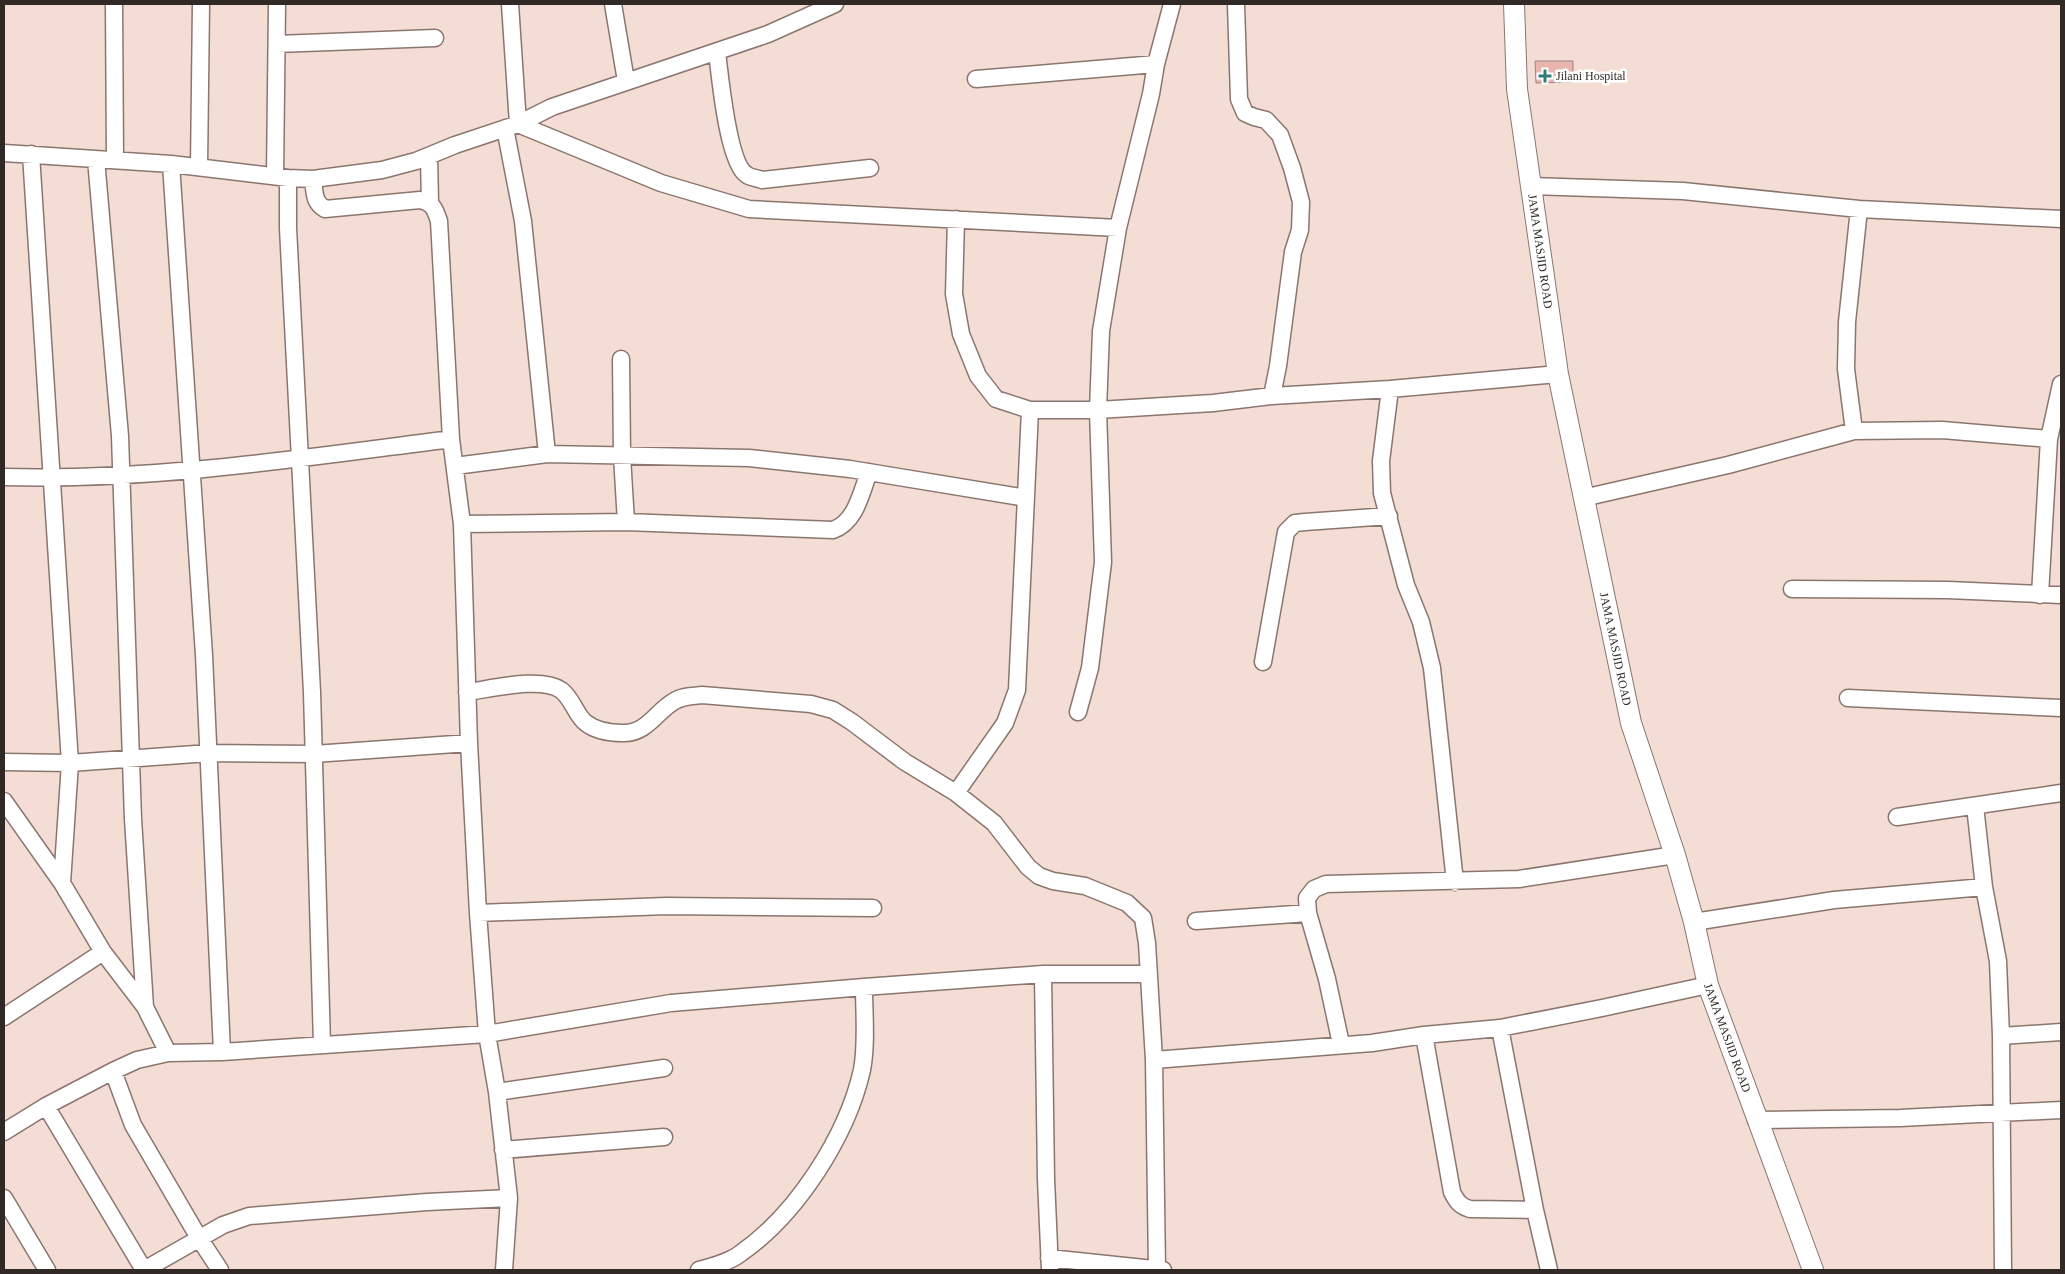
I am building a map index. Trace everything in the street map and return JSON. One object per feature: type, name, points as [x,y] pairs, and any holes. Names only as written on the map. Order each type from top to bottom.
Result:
[{"type":"street","points":[[114,4],[115,160]]},
{"type":"street","points":[[199,167],[201,4]]},
{"type":"street","points":[[278,4],[281,177],[288,228],[314,754],[322,1045]]},
{"type":"street","points":[[510,4],[511,126],[523,221],[547,454]]},
{"type":"street","points":[[613,4],[626,81]]},
{"type":"street","points":[[4,153],[171,164],[313,179],[382,170],[429,156],[511,126],[552,107],[768,34],[834,4]]},
{"type":"street","points":[[1078,712],[1090,668],[1103,562],[1098,410],[1101,331],[1118,228],[1172,4]]},
{"type":"street","points":[[1236,4],[1239,99],[1245,112],[1254,118],[1266,120],[1280,135],[1292,168],[1301,202],[1300,230],[1293,252],[1272,396]]},
{"type":"street","name":"JAMA MASJID ROAD","points":[[1514,4],[1517,89],[1558,374],[1631,723],[1675,855],[1694,922],[1708,985],[1756,1120],[1813,1270]]},
{"type":"street","points":[[278,44],[435,38]]},
{"type":"street","points":[[717,52],[730,139],[737,164],[746,175],[762,180],[870,168]]},
{"type":"street","points":[[976,79],[1156,64]]},
{"type":"street","points":[[511,126],[661,183],[750,210],[1118,228]]},
{"type":"street","points":[[31,154],[70,763],[62,883]]},
{"type":"street","points":[[429,156],[430,203]]},
{"type":"street","points":[[96,159],[119,426],[133,819],[145,1006]]},
{"type":"street","points":[[171,164],[209,753],[222,1052]]},
{"type":"street","points":[[313,179],[316,200],[325,209],[420,200],[430,203],[436,209],[439,221],[451,439],[462,524],[469,743],[478,913],[488,1034],[497,1092],[509,1198],[504,1270]]},
{"type":"street","points":[[1531,186],[1683,191],[1859,209],[2061,219]]},
{"type":"street","points":[[1854,431],[1846,369],[1847,322],[1859,209]]},
{"type":"street","points":[[956,219],[954,294],[961,334],[978,376],[996,399],[1030,410],[1098,410],[1213,403],[1272,396],[1390,389],[1558,374]]},
{"type":"street","points":[[621,359],[622,456],[626,522]]},
{"type":"street","points":[[2040,595],[2049,439],[2061,384]]},
{"type":"street","points":[[1390,389],[1381,461],[1382,493],[1406,585],[1421,622],[1432,668],[1455,882]]},
{"type":"street","points":[[956,793],[1006,723],[1017,690],[1030,410]]},
{"type":"street","points":[[1583,498],[1728,465],[1854,431],[1942,430],[2049,439]]},
{"type":"street","points":[[4,477],[53,478],[192,470],[451,439]]},
{"type":"street","points":[[455,466],[547,454],[749,458],[869,472],[1026,498]]},
{"type":"street","points":[[462,524],[626,522],[833,530],[846,523],[852,516],[869,472]]},
{"type":"street","points":[[1263,662],[1286,532],[1296,523],[1389,516]]},
{"type":"street","points":[[1792,589],[1948,590],[2061,595]]},
{"type":"street","points":[[467,692],[526,684],[547,685],[560,690],[571,700],[585,723],[603,731],[625,734],[643,728],[673,702],[686,697],[702,695],[811,704],[832,710],[852,722],[904,762],[956,793],[994,823],[1028,867],[1039,876],[1054,882],[1085,886],[1127,903],[1142,918],[1147,944],[1154,1060],[1159,1270],[1050,1264],[1043,974]]},
{"type":"street","points":[[1848,698],[2061,708]]},
{"type":"street","points":[[4,762],[70,763],[209,753],[314,754],[469,743]]},
{"type":"street","points":[[1897,817],[2061,793]]},
{"type":"street","points":[[4,801],[62,883],[103,952],[145,1006],[168,1053]]},
{"type":"street","points":[[1975,806],[1984,887],[1998,961],[2002,1036],[2003,1270]]},
{"type":"street","points":[[1341,1044],[1327,979],[1308,913],[1307,898],[1314,888],[1326,884],[1519,879],[1675,855]]},
{"type":"street","points":[[1694,922],[1834,900],[1984,887]]},
{"type":"street","points":[[478,913],[666,906],[873,908]]},
{"type":"street","points":[[1196,921],[1308,913]]},
{"type":"street","points":[[4,1017],[103,952]]},
{"type":"street","points":[[4,1132],[46,1106],[113,1071],[137,1060],[168,1053],[222,1052],[488,1034],[670,1003],[864,987],[1043,974],[1148,974]]},
{"type":"street","points":[[1154,1060],[1372,1042],[1500,1028],[1708,985]]},
{"type":"street","points":[[699,1270],[740,1254],[777,1224],[814,1174],[846,1121],[862,1070],[865,1047],[864,987]]},
{"type":"street","points":[[1500,1028],[1535,1210],[1549,1270]]},
{"type":"street","points":[[2002,1036],[2061,1032]]},
{"type":"street","points":[[1424,1035],[1452,1192],[1456,1202],[1470,1209],[1535,1210]]},
{"type":"street","points":[[497,1092],[664,1068]]},
{"type":"street","points":[[113,1071],[133,1125],[199,1238],[220,1270]]},
{"type":"street","points":[[46,1106],[144,1270],[224,1225],[249,1216],[427,1202],[509,1198]]},
{"type":"street","points":[[1756,1120],[1900,1118],[2061,1110]]},
{"type":"street","points":[[503,1150],[664,1137]]},
{"type":"street","points":[[4,1198],[47,1270]]},
{"type":"building","points":[[1535,61],[1573,61],[1573,82],[1536,83]]},
{"type":"place","name":"Jilani Hospital","points":[[1545,76]]}]
